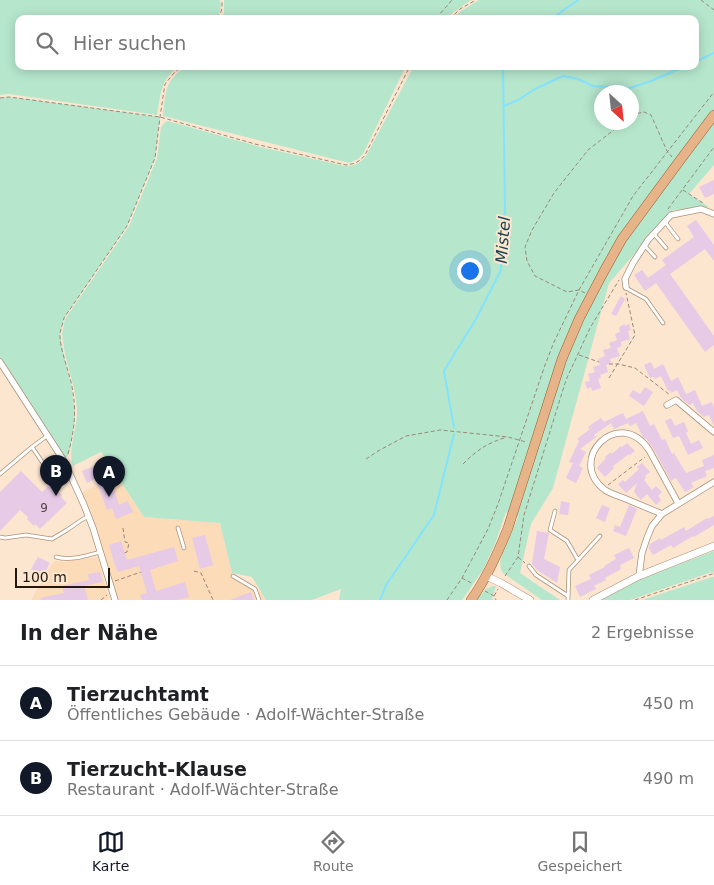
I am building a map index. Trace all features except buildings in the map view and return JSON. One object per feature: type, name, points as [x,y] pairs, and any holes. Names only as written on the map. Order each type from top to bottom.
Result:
[{"type":"main road","points":[[471,600],[480,588],[508,528],[562,359],[579,319],[622,239],[714,115]]},
{"type":"street","points":[[626,287],[625,279],[644,245],[671,215],[701,209],[714,214]]},
{"type":"street","points":[[0,362],[65,464],[89,517],[115,600]]},
{"type":"street","points":[[666,405],[676,400],[714,432]]},
{"type":"street","points":[[662,514],[612,494],[600,485],[592,474],[591,463],[596,445],[609,436],[622,434],[628,434],[639,439],[650,453],[678,503]]},
{"type":"street","points":[[639,576],[642,553],[652,526],[662,514],[714,482]]},
{"type":"street","points":[[593,600],[639,576],[714,546]]},
{"type":"street","points":[[486,576],[530,600]]},
{"type":"lane","points":[[664,222],[678,239]]},
{"type":"lane","points":[[654,233],[666,248]]},
{"type":"lane","points":[[644,245],[655,257]]},
{"type":"lane","points":[[626,287],[646,299],[663,323]]},
{"type":"lane","points":[[0,474],[48,436]]},
{"type":"lane","points":[[32,447],[49,472],[65,464]]},
{"type":"lane","points":[[555,511],[550,530],[568,542],[578,560]]},
{"type":"lane","points":[[0,537],[26,535],[52,539],[89,517]]},
{"type":"lane","points":[[178,528],[184,548]]},
{"type":"lane","points":[[568,598],[569,570],[600,536]]},
{"type":"lane","points":[[56,557],[64,559],[88,556],[100,552]]},
{"type":"lane","points":[[529,566],[536,575],[568,598]]},
{"type":"lane","points":[[233,576],[255,589],[259,600]]},
{"type":"path","points":[[220,15],[222,0]]},
{"type":"path","points":[[439,15],[452,0]]},
{"type":"path","points":[[454,15],[460,9],[476,0]]},
{"type":"path","points":[[701,0],[714,10]]},
{"type":"path","points":[[65,464],[74,428],[75,412],[71,383],[60,335],[64,318],[127,226],[155,158],[166,84],[177,70]]},
{"type":"path","points":[[0,98],[9,97],[160,117],[255,144],[346,165],[359,161],[365,155],[408,70]]},
{"type":"path","points":[[639,113],[644,112],[652,115],[667,151],[678,163]]},
{"type":"path","points":[[579,290],[566,292],[535,276],[527,261],[525,247],[532,230],[554,193],[588,150],[614,130]]},
{"type":"path","points":[[666,212],[714,147]]},
{"type":"path","points":[[682,189],[708,207]]},
{"type":"path","points":[[507,572],[518,557],[524,515],[566,380],[590,328],[618,280]]},
{"type":"path","points":[[609,378],[636,335],[626,296],[626,287]]},
{"type":"path","points":[[578,355],[599,362]]},
{"type":"path","points":[[609,364],[635,368],[676,400]]},
{"type":"path","points":[[366,458],[406,436],[440,430],[508,437],[534,444]]},
{"type":"path","points":[[463,464],[474,453],[490,443],[508,437]]},
{"type":"path","points":[[604,489],[650,453]]},
{"type":"path","points":[[123,528],[125,542],[129,543],[128,550],[124,553]]},
{"type":"path","points":[[518,557],[529,566]]},
{"type":"path","points":[[194,571],[201,572],[213,600]]},
{"type":"path","points":[[110,583],[141,572]]},
{"type":"path","points":[[636,600],[714,574]]},
{"type":"path","points":[[447,600],[462,578],[472,584]]},
{"type":"path","points":[[485,591],[494,596],[496,600]]},
{"type":"path","points":[[101,600],[112,592]]},
{"type":"path","points":[[494,596],[496,592]]},
{"type":"shaded area","points":[[116,475],[144,517],[220,523],[232,573],[258,588],[266,600],[116,600],[81,493]]},
{"type":"shaded area","points":[[98,557],[109,600],[31,600],[54,561],[64,562]]},
{"type":"green space","points":[[0,0],[220,0],[219,15],[15,15],[15,70],[174,70],[162,88],[157,115],[9,94],[0,95]]},
{"type":"green space","points":[[224,0],[471,0],[450,15],[223,15]]},
{"type":"green space","points":[[479,0],[714,0],[714,165],[689,194],[709,207],[673,210],[609,283],[553,488],[531,524],[520,573],[560,600],[542,600],[503,573],[500,566],[501,557],[518,517],[506,512],[495,544],[483,570],[462,600],[339,600],[341,589],[312,600],[266,600],[252,577],[232,573],[220,523],[144,517],[101,452],[73,466],[71,454],[77,420],[77,405],[62,337],[65,319],[129,226],[157,158],[161,127],[165,122],[168,121],[260,147],[345,166],[354,165],[366,156],[412,70],[699,70],[699,15],[457,15]]},
{"type":"green space","points":[[404,70],[363,154],[358,159],[349,163],[163,116],[168,87],[179,71]]},
{"type":"green space","points":[[9,97],[160,117],[155,158],[127,226],[64,318],[60,335],[71,383],[75,412],[69,454],[64,461],[0,362],[0,98]]},
{"type":"green space","points":[[714,551],[714,573],[712,572],[630,600],[598,600],[641,579]]},
{"type":"green space","points":[[714,577],[714,600],[642,600]]},
{"type":"green space","points":[[496,586],[493,600],[476,600],[486,589]]},
{"type":"waterway","name":"Mistel","points":[[557,15],[578,0]]},
{"type":"waterway","points":[[699,60],[714,53]]},
{"type":"waterway","name":"Mistel","points":[[454,428],[444,371],[476,319],[501,270],[505,208],[503,70]]},
{"type":"waterway","points":[[504,106],[563,76],[578,79],[593,86],[630,88],[677,70]]},
{"type":"waterway","name":"Mistel","points":[[380,600],[386,585],[434,515],[454,434]]},
{"type":"place","name":"Tierzucht-Klause","points":[[56,496]]},
{"type":"place","name":"Tierzuchtamt","points":[[109,497]]}]
